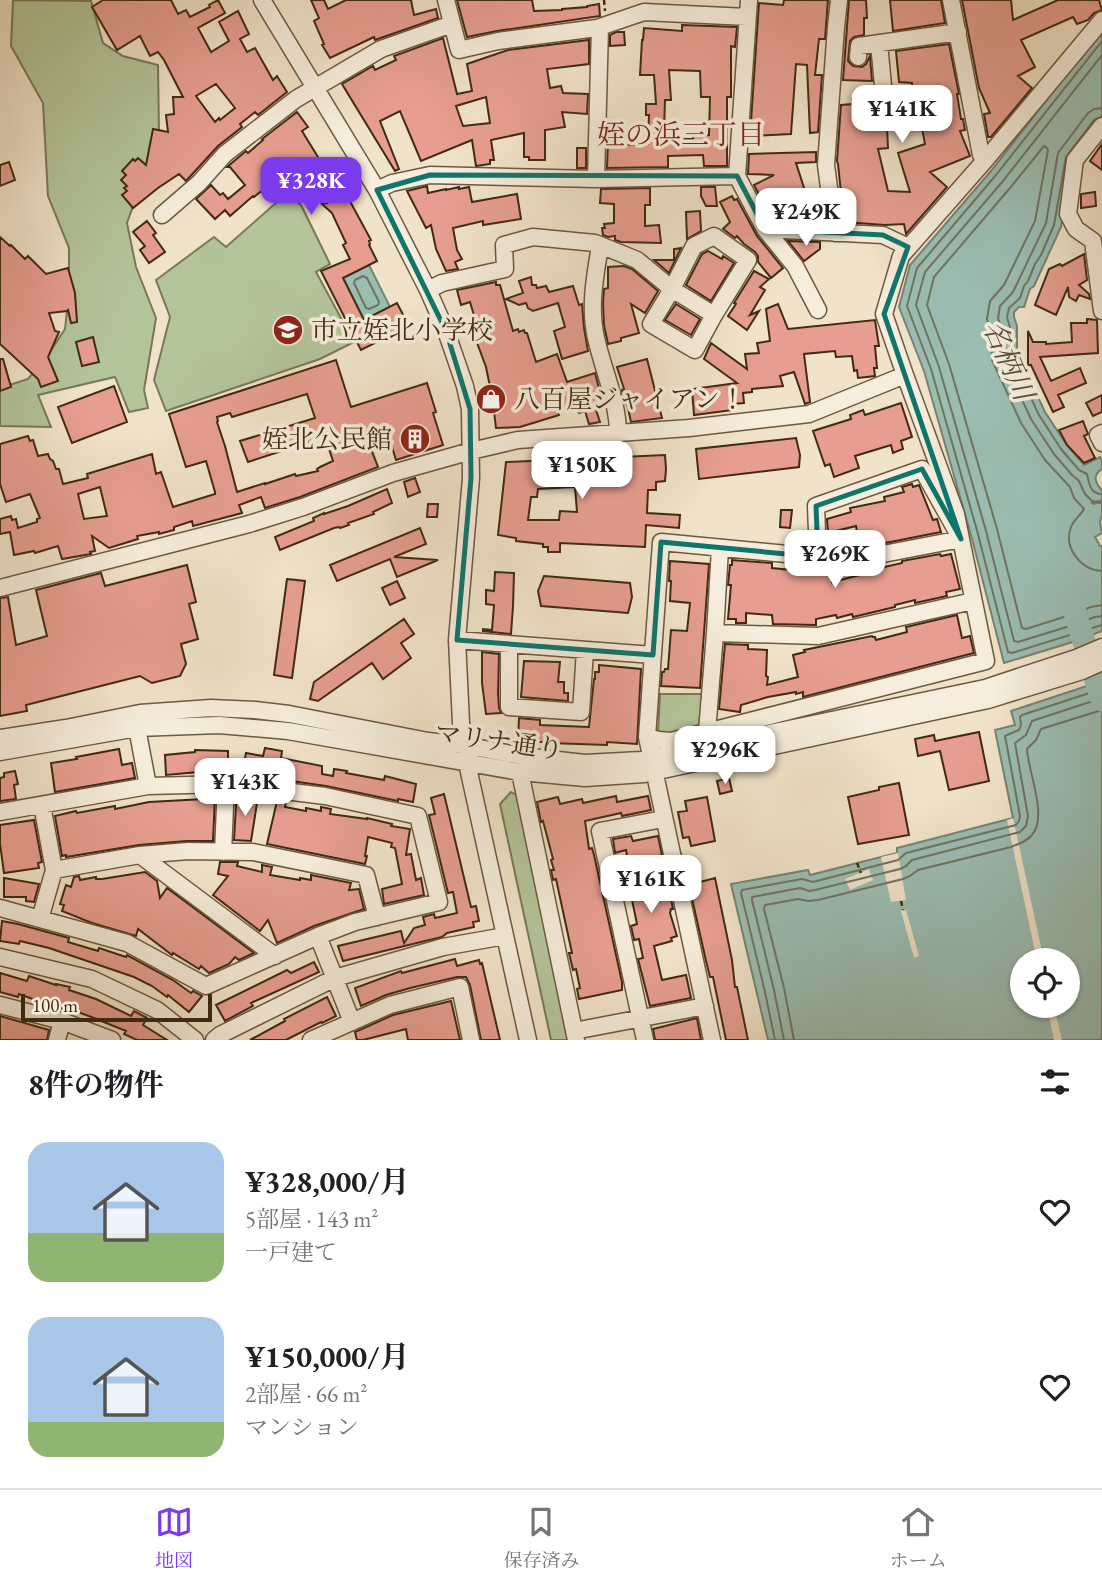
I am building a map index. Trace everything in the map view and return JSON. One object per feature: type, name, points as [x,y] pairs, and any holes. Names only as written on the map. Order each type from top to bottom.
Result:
[{"type":"street","points":[[262,0],[377,191],[428,290],[466,386],[470,409],[471,478],[457,640],[463,746],[528,1040]]},
{"type":"street","points":[[446,0],[460,50],[498,41],[600,27],[644,12],[748,8],[737,176],[765,229],[795,265],[818,310]]},
{"type":"street","points":[[835,233],[826,165],[839,0]]},
{"type":"street","points":[[951,0],[981,155],[986,158]]},
{"type":"street","points":[[647,737],[671,741],[986,661],[956,514],[884,314],[901,256],[1102,20]]},
{"type":"street","points":[[162,215],[199,183],[225,154],[296,99],[381,49],[452,24]]},
{"type":"street","points":[[596,179],[600,27]]},
{"type":"street","points":[[858,57],[859,46],[958,32]]},
{"type":"street","points":[[879,43],[886,118]]},
{"type":"street","points":[[1102,126],[1076,160],[1068,214],[1076,229],[1093,241],[1102,311]]},
{"type":"street","points":[[377,191],[393,183],[430,175],[596,179],[737,176]]},
{"type":"street","points":[[765,229],[883,235],[908,247]]},
{"type":"street","points":[[714,236],[748,260],[714,315],[695,350],[651,324],[694,246],[714,236]]},
{"type":"street","points":[[428,290],[442,283],[505,269],[504,245],[533,237],[594,243],[637,260],[672,289],[714,315]]},
{"type":"street","points":[[600,246],[592,293],[595,335],[618,416],[618,434]]},
{"type":"street","points":[[0,589],[251,530],[393,473],[471,451],[518,440],[618,434],[809,414],[905,375]]},
{"type":"street","points":[[1102,433],[1098,435],[1102,443]]},
{"type":"street","points":[[818,557],[816,506],[922,469],[961,539]]},
{"type":"street","points":[[712,1040],[647,737],[661,542],[852,560],[961,539]]},
{"type":"street","points":[[707,732],[720,548]]},
{"type":"street","points":[[715,633],[818,636],[973,601]]},
{"type":"street","points":[[457,640],[653,655]]},
{"type":"street","points":[[509,645],[509,707],[581,712],[584,650]]},
{"type":"street","points":[[986,694],[1102,647]]},
{"type":"street","points":[[986,694],[1082,671],[1102,662]]},
{"type":"street","name":"マリナ通り","points":[[0,738],[139,721],[219,725],[288,731],[520,772],[585,778],[986,694]]},
{"type":"street","name":"マリナ通り","points":[[0,752],[211,708],[289,714],[522,757],[585,764],[652,766]]},
{"type":"street","points":[[139,721],[148,786]]},
{"type":"street","points":[[520,772],[575,1036],[640,1018],[705,1006]]},
{"type":"street","points":[[223,852],[226,784]]},
{"type":"street","points":[[0,812],[148,786],[226,784],[325,796],[418,816],[439,902],[355,922],[206,986],[127,943],[0,908]]},
{"type":"street","points":[[40,919],[54,870],[42,805]]},
{"type":"street","points":[[645,1040],[600,831],[663,819]]},
{"type":"street","points":[[54,870],[141,855],[188,851],[253,852],[366,875],[377,917]]},
{"type":"street","points":[[141,855],[275,956]]},
{"type":"street","points":[[318,936],[352,1021]]},
{"type":"street","points":[[214,1040],[335,978],[443,947],[505,936]]},
{"type":"street","points":[[0,957],[92,979],[157,1010],[195,1040]]},
{"type":"street","points":[[311,1040],[390,1004],[460,987],[471,1040]]},
{"type":"street","points":[[0,1005],[62,1021],[112,1040]]},
{"type":"street","points":[[57,1040],[62,1021]]},
{"type":"path","points":[[857,863],[861,873]]},
{"type":"path","points":[[901,901],[903,910]]},
{"type":"highlighted area","points":[[430,175],[737,176],[765,229],[883,235],[908,247],[884,314],[961,539],[922,469],[816,506],[818,557],[661,542],[653,655],[457,640],[471,478],[470,409],[446,331],[377,190]]},
{"type":"green space","points":[[13,0],[91,1],[103,43],[123,56],[158,65],[159,134],[127,223],[136,267],[156,318],[144,390],[148,408],[129,412],[115,377],[38,395],[51,427],[0,426],[0,388],[28,379],[46,358],[65,329],[69,292],[69,248],[48,196],[43,103],[11,46]]},
{"type":"green space","points":[[286,194],[301,205],[330,264],[316,272],[354,342],[320,359],[166,411],[154,380],[170,317],[156,280],[214,237],[226,247]]},
{"type":"green space","points":[[660,694],[704,694],[701,729],[666,738],[658,733]]},
{"type":"green space","points":[[511,792],[518,796],[572,1040],[551,1040],[500,804]]},
{"type":"water","points":[[1102,29],[1102,120],[1072,159],[1061,227],[1034,286],[1030,289],[1024,307],[1019,307],[1014,312],[1014,317],[1017,326],[1017,353],[1045,412],[1084,465],[1100,457],[1102,461],[1102,469],[1096,479],[1102,490],[1102,500],[1092,503],[1102,502],[1102,533],[1095,537],[1102,546],[1102,631],[1004,663],[924,371],[899,307],[910,265],[991,171]]},
{"type":"water","points":[[369,265],[390,307],[364,320],[343,278]]},
{"type":"water","points":[[1102,681],[1102,1040],[768,1040],[731,884],[808,870],[810,875],[897,853],[897,848],[1013,818],[995,730],[1015,725],[1011,711]]},
{"type":"pier","points":[[1013,818],[1041,948],[1034,948],[1007,820]]},
{"type":"pier","points":[[898,853],[906,900],[891,902],[881,857]]},
{"type":"pier","points":[[869,869],[873,880],[850,890],[845,879]]},
{"type":"pier","points":[[906,910],[919,956],[914,958],[901,911]]},
{"type":"pier","points":[[1049,1018],[1057,1018],[1062,1040],[1054,1040]]},
{"type":"building","points":[[103,0],[171,0],[178,14],[186,10],[190,17],[218,0],[225,13],[198,28],[211,52],[229,41],[219,22],[238,11],[249,34],[240,39],[247,52],[255,48],[273,80],[277,76],[287,92],[258,115],[255,112],[240,124],[242,127],[218,146],[186,181],[179,174],[133,208],[122,195],[127,191],[124,188],[127,186],[121,180],[126,175],[122,171],[133,159],[135,161],[138,158],[146,165],[153,129],[168,132],[166,115],[174,114],[173,97],[183,97],[158,52],[150,56],[140,36],[117,50],[92,7]],"holes":[[[216,84],[235,108],[215,122],[196,96]]]},
{"type":"building","points":[[311,0],[324,0],[328,9],[346,0],[411,0],[414,15],[436,9],[438,18],[375,40],[374,37],[330,58],[322,45],[324,44],[314,21],[319,18]]},
{"type":"building","points":[[457,0],[532,0],[534,11],[599,4],[600,16],[467,37]]},
{"type":"building","points":[[784,0],[828,0],[825,39],[819,39],[815,75],[822,75],[818,132],[810,133],[807,65],[796,64],[791,134],[750,136],[759,3],[783,5]]},
{"type":"building","points":[[849,0],[866,0],[867,18],[864,18],[864,35],[854,37],[850,41],[848,61],[853,66],[862,67],[870,56],[872,81],[843,80]]},
{"type":"building","points":[[890,0],[941,0],[945,23],[893,31]]},
{"type":"building","points":[[962,0],[1011,0],[1013,20],[1058,0],[1099,0],[1102,10],[1094,13],[1088,20],[1077,24],[1073,17],[1021,40],[1035,67],[1018,76],[1032,88],[991,137],[988,137],[984,114],[990,113],[979,88]]},
{"type":"building","points":[[682,25],[737,27],[735,47],[731,46],[731,97],[727,97],[727,166],[704,166],[703,155],[668,156],[668,167],[607,168],[608,141],[619,141],[618,145],[648,144],[649,115],[646,115],[646,104],[656,104],[654,75],[640,75],[644,28],[682,31]],"holes":[[[669,70],[700,71],[701,97],[710,97],[709,135],[693,136],[693,139],[669,139],[670,131],[664,130],[665,100],[671,100]]]},
{"type":"building","points":[[624,32],[625,45],[610,46],[610,35]]},
{"type":"building","points":[[443,38],[457,94],[472,91],[467,64],[508,50],[589,40],[589,64],[547,69],[550,88],[561,86],[563,93],[588,94],[587,114],[562,112],[565,127],[545,130],[545,160],[529,160],[529,157],[524,157],[524,133],[491,140],[494,160],[490,160],[490,164],[476,166],[472,140],[421,161],[400,111],[380,121],[399,169],[395,171],[342,84],[373,66],[375,70],[396,60],[394,56]],"holes":[[[486,97],[490,123],[463,126],[456,106]]]},
{"type":"building","points":[[949,44],[965,130],[960,131],[970,156],[930,172],[947,187],[906,234],[904,224],[844,222],[837,161],[841,105],[853,104],[852,99],[874,97],[877,123],[881,128],[887,128],[888,148],[878,149],[888,191],[910,192],[898,153],[925,144],[921,123],[924,122],[917,87],[912,87],[912,83],[899,82],[896,51]]},
{"type":"building","points":[[297,112],[308,127],[302,131],[318,157],[316,158],[326,174],[333,170],[371,240],[369,245],[377,261],[343,278],[364,320],[397,303],[409,326],[361,350],[321,271],[350,259],[343,245],[346,243],[332,213],[322,204],[327,203],[304,170],[289,179],[286,174],[267,190],[265,188],[253,196],[230,216],[225,210],[215,219],[196,199],[211,185],[228,199],[245,185],[230,167],[227,167]]},
{"type":"building","points":[[1102,144],[1102,170],[1090,161]]},
{"type":"building","points":[[577,148],[586,148],[586,168],[577,168]]},
{"type":"building","points":[[816,152],[816,162],[796,163],[806,194],[810,221],[777,219],[776,206],[767,210],[754,185],[774,175],[748,174],[749,154]]},
{"type":"building","points":[[9,162],[15,180],[0,186],[0,165]]},
{"type":"building","points":[[427,186],[428,193],[469,187],[472,202],[517,194],[521,219],[483,225],[483,221],[453,228],[457,250],[462,259],[455,262],[458,269],[446,271],[436,249],[431,225],[426,228],[407,191]]},
{"type":"building","points":[[701,187],[715,187],[717,206],[706,206],[701,196]]},
{"type":"building","points":[[650,188],[650,205],[645,205],[645,226],[659,225],[661,243],[621,242],[615,240],[615,236],[603,235],[604,224],[614,223],[614,204],[600,203],[601,189]]},
{"type":"building","points":[[1095,192],[1096,206],[1081,208],[1081,194]]},
{"type":"building","points":[[732,196],[734,200],[737,199],[757,236],[783,268],[771,278],[758,262],[755,252],[737,236],[735,238],[723,229],[730,222],[720,202]]},
{"type":"building","points":[[700,211],[701,231],[687,239],[686,212]]},
{"type":"building","points":[[147,221],[165,252],[149,263],[140,250],[145,246],[133,232]]},
{"type":"building","points":[[0,237],[25,259],[28,256],[46,274],[68,268],[75,293],[77,322],[71,323],[68,310],[49,313],[55,331],[59,332],[48,357],[58,381],[41,387],[38,379],[0,344]]},
{"type":"building","points":[[788,241],[820,242],[820,249],[804,261]]},
{"type":"building","points":[[681,248],[669,273],[654,260],[674,260],[674,249]]},
{"type":"building","points":[[708,251],[734,263],[711,301],[686,285],[702,254]]},
{"type":"building","points":[[1084,254],[1087,280],[1079,285],[1089,294],[1090,299],[1079,295],[1076,301],[1069,297],[1068,287],[1056,315],[1035,305],[1049,269],[1060,264],[1062,266]]},
{"type":"building","points":[[624,266],[632,269],[658,291],[645,313],[631,304],[639,333],[608,344],[603,303],[604,289],[608,288],[608,267]]},
{"type":"building","points":[[754,271],[769,279],[760,287],[765,290],[750,315],[759,311],[747,330],[728,316]]},
{"type":"building","points":[[531,277],[532,285],[537,288],[546,286],[549,292],[573,286],[579,305],[582,304],[588,351],[562,359],[554,331],[565,327],[558,303],[533,311],[526,303],[519,305],[506,299],[523,293],[519,281]]},
{"type":"building","points":[[496,282],[496,285],[500,285],[513,331],[518,329],[519,332],[524,330],[527,333],[536,362],[557,354],[567,382],[595,373],[601,396],[598,397],[601,406],[595,407],[600,422],[589,424],[585,411],[579,413],[576,406],[558,412],[559,415],[520,427],[496,428],[486,367],[476,340],[481,339],[470,302],[461,305],[457,290]]},
{"type":"building","points":[[676,304],[700,319],[691,335],[665,320]]},
{"type":"building","points":[[778,304],[788,329],[875,320],[879,346],[875,346],[875,376],[858,378],[852,356],[836,357],[835,351],[804,354],[810,402],[805,404],[794,372],[780,376],[783,386],[752,389],[752,392],[743,393],[744,403],[732,404],[733,410],[694,415],[692,389],[737,383],[704,359],[711,343],[747,369],[745,354],[759,353],[757,343],[770,341],[766,309]]},
{"type":"building","points":[[1087,319],[1097,320],[1098,353],[1040,357],[1051,381],[1080,368],[1086,383],[1058,395],[1064,407],[1053,412],[1031,365],[1028,365],[1028,331],[1033,342],[1072,342],[1071,323],[1087,323]]},
{"type":"building","points":[[93,337],[99,362],[82,366],[76,342]]},
{"type":"building","points":[[0,359],[3,359],[11,387],[0,391]]},
{"type":"building","points":[[647,359],[662,418],[631,422],[617,367]]},
{"type":"building","points":[[336,360],[351,407],[427,383],[443,445],[396,460],[388,434],[368,441],[378,467],[300,497],[265,508],[261,497],[239,505],[242,513],[193,526],[192,521],[174,527],[174,530],[137,536],[138,539],[109,548],[92,536],[95,551],[90,552],[91,554],[62,559],[58,546],[35,553],[14,555],[10,532],[0,534],[0,519],[11,516],[12,520],[16,519],[18,528],[37,522],[40,518],[30,494],[6,502],[0,484],[0,444],[28,436],[30,441],[33,440],[38,456],[48,454],[56,469],[59,469],[63,484],[88,478],[87,474],[152,454],[156,474],[161,472],[173,507],[215,494],[206,461],[186,467],[169,414]],"holes":[[[307,394],[315,418],[240,441],[248,462],[325,437],[333,461],[320,467],[318,471],[296,476],[295,474],[237,492],[217,417],[230,413],[232,417]],[[100,487],[107,516],[84,519],[78,494]]]},
{"type":"building","points":[[114,386],[127,422],[72,443],[58,407]]},
{"type":"building","points":[[1102,395],[1102,412],[1093,416],[1086,403]]},
{"type":"building","points":[[901,403],[912,437],[901,441],[903,449],[893,453],[891,445],[855,456],[859,468],[834,477],[830,464],[825,466],[813,431],[851,419],[850,415],[863,410],[865,415]]},
{"type":"building","points":[[1083,421],[1088,434],[1084,436],[1095,458],[1084,463],[1067,445],[1059,430]]},
{"type":"building","points":[[796,438],[800,455],[799,467],[699,479],[696,449]]},
{"type":"building","points":[[665,455],[665,481],[656,482],[656,490],[648,490],[647,513],[680,515],[679,528],[646,525],[645,547],[560,543],[560,552],[548,552],[548,547],[543,547],[543,544],[516,541],[516,538],[498,535],[506,462]],"holes":[[[575,487],[577,512],[560,511],[559,520],[528,520],[531,497],[537,497],[538,489]]]},
{"type":"building","points":[[415,478],[420,492],[408,497],[404,482]]},
{"type":"building","points":[[912,484],[913,487],[919,485],[933,520],[937,519],[941,532],[860,548],[856,526],[828,533],[827,519],[851,512],[850,508],[885,501],[884,497],[904,492],[902,487]]},
{"type":"building","points":[[387,489],[392,503],[373,512],[374,514],[280,550],[275,537],[314,521],[313,518],[324,513]]},
{"type":"building","points":[[428,504],[438,504],[437,517],[427,517]]},
{"type":"building","points":[[781,510],[792,510],[790,528],[780,527]]},
{"type":"building","points":[[420,528],[426,544],[394,557],[438,560],[397,577],[390,559],[337,581],[330,565]]},
{"type":"building","points":[[951,554],[960,589],[946,592],[947,596],[915,603],[915,600],[853,617],[852,614],[816,619],[816,625],[773,624],[772,615],[746,613],[746,623],[736,623],[736,619],[728,619],[731,585],[728,585],[732,560],[772,563],[772,568],[832,574],[832,582],[880,570],[902,561]]},
{"type":"building","points":[[670,561],[709,564],[700,688],[661,686],[662,672],[668,669],[671,630],[687,631],[690,603],[670,601]]},
{"type":"building","points":[[187,565],[196,602],[189,604],[198,639],[181,644],[186,664],[180,676],[152,683],[140,676],[26,705],[27,711],[0,716],[0,598],[8,597],[16,645],[47,636],[36,590],[101,573],[105,586]]},
{"type":"building","points":[[495,572],[514,573],[511,634],[483,631],[492,630],[494,605],[486,604],[486,590],[494,591]]},
{"type":"building","points":[[544,576],[630,583],[632,597],[628,613],[541,606],[538,591]]},
{"type":"building","points":[[287,579],[305,581],[292,678],[274,675]]},
{"type":"building","points":[[397,581],[405,598],[390,605],[382,588]]},
{"type":"building","points":[[957,615],[962,638],[970,636],[974,653],[803,697],[803,692],[796,692],[768,697],[741,705],[740,712],[719,709],[725,644],[748,645],[748,649],[767,650],[767,685],[798,677],[793,655],[805,652],[804,650],[872,636],[876,640],[907,632],[906,627]]},
{"type":"building","points":[[404,619],[414,634],[401,643],[411,658],[383,679],[372,663],[318,701],[310,699],[314,682]]},
{"type":"building","points":[[482,652],[499,654],[498,693],[501,713],[486,714]]},
{"type":"building","points":[[524,661],[560,662],[558,682],[564,682],[564,693],[568,693],[568,701],[521,697]]},
{"type":"building","points":[[599,665],[641,669],[637,744],[549,743],[518,739],[519,718],[540,720],[540,725],[589,727],[595,672],[599,672]]},
{"type":"building","points":[[979,732],[989,781],[949,790],[940,751],[918,756],[915,739],[934,735],[935,741]]},
{"type":"building","points":[[265,748],[282,751],[281,758],[322,766],[322,774],[333,776],[334,769],[384,780],[385,776],[416,784],[413,802],[242,774],[246,753],[263,756]]},
{"type":"building","points":[[119,749],[122,765],[132,763],[135,778],[55,792],[51,763]]},
{"type":"building","points":[[195,750],[228,751],[228,774],[217,774],[217,768],[197,768],[198,772],[166,775],[165,755]]},
{"type":"building","points":[[15,771],[18,784],[14,785],[16,799],[0,801],[0,778],[4,777],[4,773]]},
{"type":"building","points":[[729,778],[732,791],[720,794],[717,781]]},
{"type":"building","points":[[899,783],[909,835],[858,844],[848,797]]},
{"type":"building","points":[[444,794],[471,907],[476,906],[479,921],[473,922],[474,927],[447,933],[442,937],[343,961],[338,946],[401,931],[404,943],[414,928],[425,925],[423,917],[434,914],[435,918],[457,913],[453,892],[448,893],[429,815],[435,814],[431,798]]},
{"type":"building","points":[[239,796],[255,798],[254,802],[257,803],[251,841],[234,840]]},
{"type":"building","points":[[616,796],[617,802],[648,796],[651,810],[585,821],[622,990],[579,999],[576,969],[573,970],[569,953],[572,953],[556,879],[553,880],[551,870],[554,870],[553,859],[537,802],[558,797],[560,804],[582,799],[583,803]]},
{"type":"building","points":[[215,797],[213,841],[139,845],[62,856],[55,816],[115,806],[115,809],[149,802]]},
{"type":"building","points":[[707,797],[715,841],[691,846],[689,837],[683,838],[678,812],[687,811],[685,801]]},
{"type":"building","points":[[277,801],[286,802],[285,807],[321,811],[321,807],[331,809],[330,814],[367,818],[410,829],[406,855],[411,854],[416,880],[421,878],[424,895],[384,904],[382,889],[402,884],[392,843],[368,837],[365,864],[267,844]]},
{"type":"building","points":[[34,820],[42,862],[38,863],[39,868],[4,873],[0,825]]},
{"type":"building","points":[[631,836],[633,841],[658,836],[673,909],[670,913],[677,936],[671,938],[672,941],[654,946],[662,980],[686,975],[691,998],[650,1006],[638,959],[643,958],[639,939],[634,940],[631,926],[637,924],[630,890],[624,891],[620,876],[630,874],[626,850],[615,853],[613,839]]},
{"type":"building","points":[[220,862],[238,862],[237,866],[262,872],[262,865],[272,867],[270,875],[300,880],[311,880],[311,875],[351,883],[349,890],[359,889],[364,909],[314,926],[277,943],[268,920],[260,931],[213,895],[228,876],[218,874]]},
{"type":"building","points":[[145,872],[157,881],[160,898],[167,888],[254,953],[239,960],[235,957],[229,964],[209,973],[201,966],[199,969],[173,953],[172,955],[138,929],[136,936],[62,911],[64,905],[60,904],[66,885],[71,887],[74,877],[79,876],[80,880],[96,877],[102,879]]},
{"type":"building","points":[[4,878],[39,884],[34,902],[26,901],[26,897],[4,897]]},
{"type":"building","points":[[715,878],[735,987],[748,1040],[726,1040],[689,885]]},
{"type":"building","points":[[2,921],[69,938],[68,942],[98,951],[99,948],[126,957],[127,955],[191,993],[193,991],[202,996],[189,1012],[168,995],[167,997],[134,977],[49,948],[20,941],[19,944],[0,941]]},
{"type":"building","points":[[455,959],[457,966],[479,960],[480,964],[482,963],[500,1040],[481,1040],[466,977],[410,988],[361,1006],[355,988],[401,971],[402,973]]},
{"type":"building","points":[[314,962],[319,972],[251,1003],[253,1006],[225,1021],[216,1005],[287,970],[291,973]]},
{"type":"building","points":[[0,973],[27,981],[29,976],[70,987],[69,990],[96,999],[131,1016],[134,1011],[147,1018],[143,1025],[167,1040],[137,1040],[124,1034],[126,1031],[64,1007],[52,1006],[19,994],[18,997],[0,992]]},
{"type":"building","points":[[327,997],[336,1016],[286,1040],[250,1040],[285,1021],[284,1019]]},
{"type":"building","points":[[451,1001],[460,1040],[408,1040],[406,1029],[357,1040],[355,1032],[393,1015]]},
{"type":"building","points":[[0,1016],[49,1030],[47,1040],[0,1040]]},
{"type":"building","points":[[697,1018],[701,1040],[655,1040],[653,1029]]},
{"type":"waterway","name":"名柄川","points":[[1074,609],[1102,700]]},
{"type":"place","name":"市立姪北小学校","points":[[288,330]]},
{"type":"place","name":"八百屋ジャイアン！","points":[[491,399]]},
{"type":"place","name":"姪北公民館","points":[[415,439]]},
{"type":"district","name":"姪の浜三丁目","points":[[681,134]]}]
